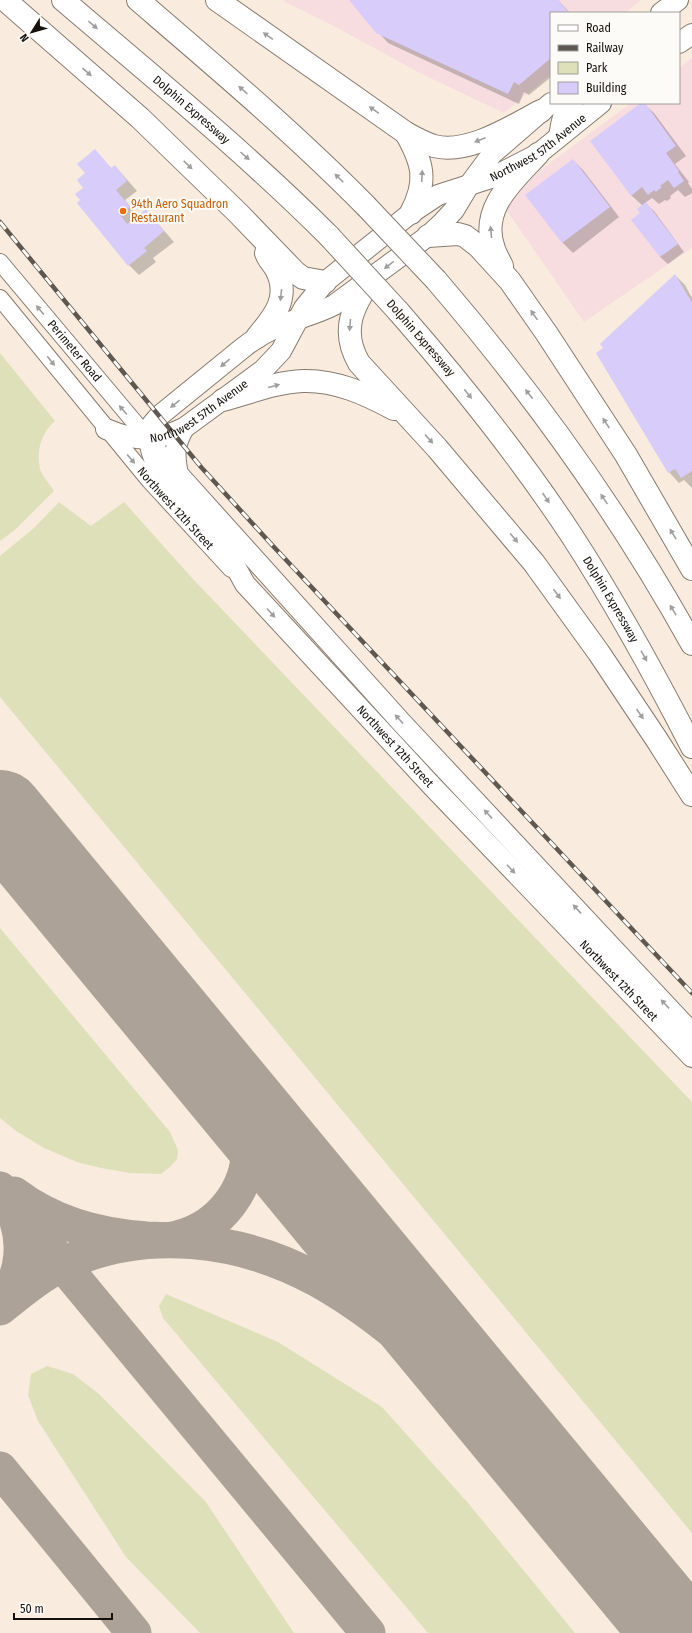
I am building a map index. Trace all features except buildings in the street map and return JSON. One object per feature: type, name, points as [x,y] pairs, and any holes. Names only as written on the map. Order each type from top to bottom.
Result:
[{"type":"highway","points":[[5,0],[140,118],[295,272],[304,278],[325,282]]},
{"type":"highway","name":"Dolphin Expressway","points":[[63,0],[211,126],[268,177],[329,236],[398,310],[495,428],[572,536],[635,640],[692,747]]},
{"type":"highway","points":[[138,0],[309,150],[366,206],[436,280],[476,327],[570,449],[628,535],[692,644]]},
{"type":"highway","points":[[217,0],[406,133],[435,146],[459,147],[495,134],[546,107]]},
{"type":"highway","points":[[406,133],[417,153],[422,170],[419,193],[416,204],[411,213]]},
{"type":"highway","points":[[510,281],[494,249],[490,230],[492,211],[503,192],[538,154]]},
{"type":"highway","points":[[257,337],[275,316],[282,292],[276,270],[267,257],[258,234]]},
{"type":"highway","points":[[428,236],[458,234],[465,236],[478,246],[510,281],[547,334],[626,455],[692,569]]},
{"type":"highway","points":[[372,278],[355,303],[351,315],[351,346],[359,363],[484,502],[534,563],[611,670],[692,795]]},
{"type":"highway","points":[[223,400],[284,383],[303,381],[320,382],[339,385],[358,391],[409,417]]},
{"type":"main road","points":[[662,12],[678,0]]},
{"type":"main road","points":[[680,42],[692,34]]},
{"type":"main road","points":[[559,136],[562,117],[567,108],[572,104]]},
{"type":"main road","name":"Northwest 57th Avenue","points":[[546,107],[492,154],[469,185],[454,210],[428,236],[334,305],[298,320],[274,328],[257,337],[152,425],[149,440],[184,428],[263,370],[273,360],[284,345],[298,320],[314,295],[325,282],[411,213],[438,195],[469,185],[501,174],[538,154],[600,104]]},
{"type":"main road","points":[[106,428],[130,438],[149,440],[158,470],[164,480],[224,546],[245,584]]},
{"type":"main road","points":[[178,474],[174,458],[176,444],[184,428]]},
{"type":"main road","name":"Northwest 12th Street","points":[[178,474],[402,722],[692,1033]]},
{"type":"main road","name":"Northwest 12th Street","points":[[245,584],[432,786],[692,1057]]},
{"type":"street","name":"Perimeter Road","points":[[0,262],[149,440]]},
{"type":"street","name":"Perimeter Road","points":[[0,298],[106,428]]},
{"type":"street","name":"Northwest 12th Street","points":[[106,428],[149,480],[245,584]]},
{"type":"street","name":"Northwest 12th Street","points":[[149,440],[178,474]]},
{"type":"shaded area","points":[[641,0],[626,12],[550,12],[550,75],[504,113],[420,73],[330,24],[283,1]]},
{"type":"shaded area","points":[[692,58],[692,248],[584,322],[505,208],[523,183],[630,104],[680,104],[680,67]]},
{"type":"green space","points":[[0,353],[55,421],[46,431],[39,449],[41,472],[54,491],[16,529],[0,541]]},
{"type":"green space","points":[[59,502],[91,526],[124,502],[193,579],[692,1102],[692,1533],[0,697],[0,556],[34,528]]},
{"type":"green space","points":[[0,928],[170,1132],[178,1150],[177,1159],[161,1174],[130,1173],[77,1162],[44,1148],[16,1131],[0,1118]]},
{"type":"green space","points":[[166,1294],[278,1342],[382,1407],[468,1503],[575,1633],[428,1633],[163,1318],[159,1306]]},
{"type":"green space","points":[[47,1366],[73,1374],[99,1394],[205,1501],[294,1633],[200,1633],[126,1557],[38,1421],[28,1395],[31,1374]]},
{"type":"taxiway","points":[[0,817],[26,845]]},
{"type":"taxiway","points":[[14,1194],[44,1213],[60,1220],[112,1235],[162,1240],[173,1239],[193,1233],[207,1225],[230,1203],[239,1190],[245,1175],[248,1159],[247,1135],[240,1114],[227,1088]]},
{"type":"taxiway","points":[[0,1189],[368,1633]]},
{"type":"taxiway","points":[[2,1303],[15,1280],[21,1256],[19,1231],[11,1206]]},
{"type":"taxiway","points":[[0,1308],[55,1268],[94,1252],[126,1244],[159,1241],[192,1242],[224,1246],[257,1254],[288,1265],[318,1280],[350,1299],[395,1333],[437,1369],[475,1407],[623,1569]]},
{"type":"taxiway","points":[[0,1469],[134,1633]]},
{"type":"runway","points":[[0,814],[677,1633]]},
{"type":"railway","points":[[0,222],[201,467],[273,546],[692,993]]},
{"type":"place","name":"94th Aero Squadron Restaurant","points":[[123,211]]}]
